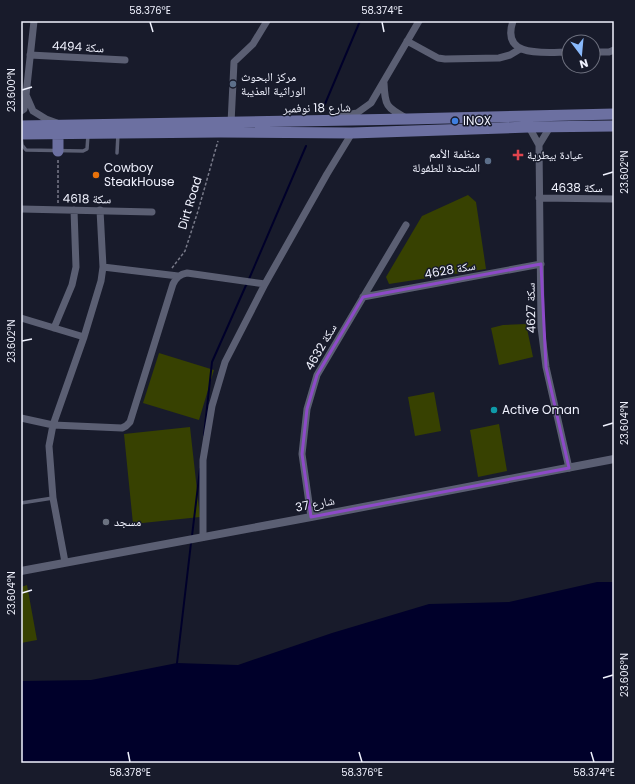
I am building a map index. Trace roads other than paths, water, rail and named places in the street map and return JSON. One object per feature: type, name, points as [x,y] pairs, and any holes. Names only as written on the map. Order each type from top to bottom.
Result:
[{"type":"main road","name":"شارع 18 نوفمبر","points":[[21,126],[231,123],[614,114]]},
{"type":"main road","name":"شارع 18 نوفمبر","points":[[21,135],[220,132],[352,133],[550,126],[614,126]]},
{"type":"main road","points":[[58,134],[58,150]]},
{"type":"street","points":[[21,111],[24,109],[34,21]]},
{"type":"street","points":[[231,123],[234,62],[254,44],[268,21]]},
{"type":"street","points":[[322,121],[357,113],[371,103],[384,83],[418,21]]},
{"type":"street","points":[[514,21],[510,33],[513,43],[520,49],[528,52],[561,52]]},
{"type":"street","points":[[407,41],[438,58],[444,59],[499,58],[510,55],[520,49]]},
{"type":"street","points":[[601,52],[609,52],[614,50]]},
{"type":"street","name":"سكة 4494","points":[[30,55],[125,60]]},
{"type":"street","points":[[384,83],[385,101],[393,111],[408,119]]},
{"type":"street","points":[[26,95],[33,111],[46,119],[67,126]]},
{"type":"street","points":[[539,145],[550,126]]},
{"type":"street","name":"سكة 4627","points":[[529,127],[539,145],[542,327],[546,367],[569,468]]},
{"type":"street","points":[[203,537],[203,460],[212,406],[225,362],[265,284],[352,133]]},
{"type":"street","name":"سكة 4638","points":[[539,198],[614,199]]},
{"type":"street","name":"سكة 4618","points":[[21,209],[152,212]]},
{"type":"street","points":[[54,328],[72,285],[76,267],[74,210]]},
{"type":"street","points":[[65,562],[53,498],[49,446],[53,425],[84,337],[101,280],[103,267],[100,210]]},
{"type":"street","name":"سكة 4632","points":[[311,517],[302,454],[307,409],[317,375],[406,225]]},
{"type":"street","name":"سكة 4628","points":[[363,297],[541,264]]},
{"type":"street","points":[[103,267],[178,276],[188,274],[265,284]]},
{"type":"street","points":[[21,418],[53,425],[122,428],[126,426],[130,422],[173,284],[178,276]]},
{"type":"street","points":[[21,318],[84,337]]},
{"type":"street","name":"شارع 37","points":[[21,571],[614,459]]},
{"type":"lane","points":[[21,135],[22,145],[26,150],[86,150],[88,147],[88,133]]},
{"type":"lane","points":[[117,153],[118,133]]},
{"type":"lane","points":[[21,503],[53,498]]},
{"type":"water","points":[[597,582],[614,582],[614,763],[21,763],[21,681],[91,680],[177,663],[238,665],[332,633],[429,604],[509,602]]},
{"type":"waterway","points":[[325,104],[360,21]]},
{"type":"waterway","points":[[249,279],[306,146]]},
{"type":"waterway","points":[[204,435],[212,362],[247,283]]},
{"type":"waterway","points":[[192,536],[200,469]]},
{"type":"waterway","points":[[177,663],[191,543]]},
{"type":"place","name":"مركز البحوث الوراثية العذيبة","points":[[233,84]]},
{"type":"place","name":"INOX","points":[[455,121]]},
{"type":"place","name":"عيادة بيطرية","points":[[518,155]]},
{"type":"place","name":"منظمة الأمم المتحدة للطفولة","points":[[488,161]]},
{"type":"place","name":"Cowboy SteakHouse","points":[[96,175]]},
{"type":"place","name":"Active Oman","points":[[494,410]]},
{"type":"place","name":"مسجد","points":[[106,522]]}]
